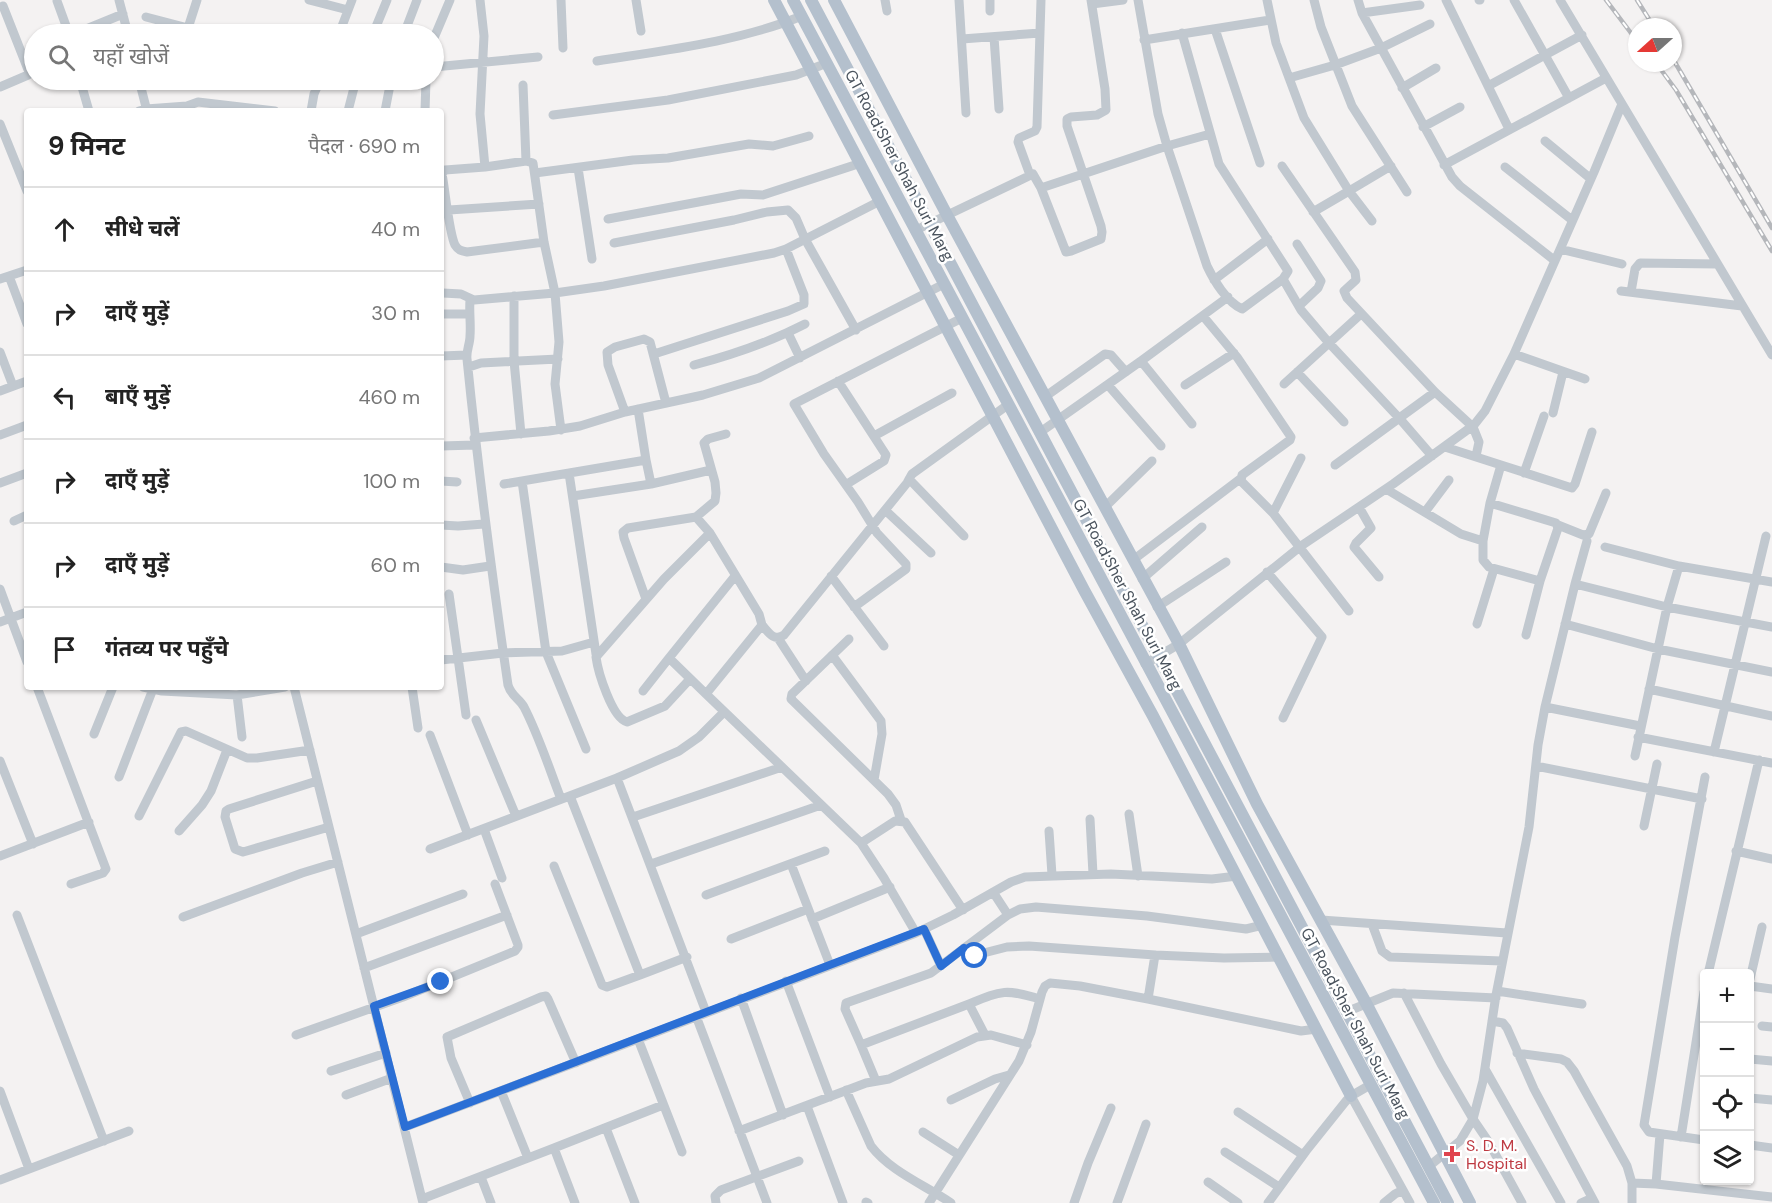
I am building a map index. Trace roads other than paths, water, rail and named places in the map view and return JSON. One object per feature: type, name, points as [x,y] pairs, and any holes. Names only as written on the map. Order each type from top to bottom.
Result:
[{"type":"main road","points":[[774,0],[1280,957],[1351,1096]]},
{"type":"main road","name":"GT Road;Sher Shah Suri Marg","points":[[793,0],[1434,1203]]},
{"type":"main road","name":"GT Road;Sher Shah Suri Marg","points":[[811,0],[1448,1203]]},
{"type":"main road","points":[[834,0],[947,215],[1179,644],[1257,804],[1366,1003],[1470,1203]]},
{"type":"street","points":[[119,0],[126,24]]},
{"type":"street","points":[[185,24],[197,0]]},
{"type":"street","points":[[309,0],[348,10]]},
{"type":"street","points":[[343,24],[352,0]]},
{"type":"street","points":[[377,24],[387,0]]},
{"type":"street","points":[[408,24],[417,0]]},
{"type":"street","points":[[440,24],[450,0]]},
{"type":"street","points":[[480,0],[484,36],[480,114],[485,167]]},
{"type":"street","points":[[561,0],[563,48]]},
{"type":"street","points":[[636,0],[641,31]]},
{"type":"street","points":[[885,0],[887,11]]},
{"type":"street","points":[[959,0],[966,113]]},
{"type":"street","points":[[990,0],[990,11]]},
{"type":"street","points":[[1030,175],[1018,142],[1019,138],[1035,131],[1037,127],[1041,0]]},
{"type":"street","points":[[916,230],[1030,175],[1036,177],[1062,247],[1066,252],[1097,241],[1102,236],[1066,126],[1067,119],[1097,115],[1106,110],[1091,2],[1123,0]]},
{"type":"street","points":[[1138,0],[1156,104],[1167,146],[1206,266],[1228,297],[1242,309],[1283,279],[1287,268],[1221,170],[1182,33]]},
{"type":"street","points":[[1271,0],[1270,20],[1289,78],[1310,130],[1349,191],[1372,221]]},
{"type":"street","points":[[1314,0],[1335,65],[1357,115],[1407,192]]},
{"type":"street","points":[[1358,0],[1362,13],[1444,165],[1460,186],[1554,260]]},
{"type":"street","points":[[1446,0],[1509,129]]},
{"type":"street","points":[[1514,0],[1569,98]]},
{"type":"street","points":[[1560,0],[1772,355]]},
{"type":"street","points":[[57,1],[65,24]]},
{"type":"street","points":[[4,5],[24,55]]},
{"type":"street","points":[[1362,13],[1420,5]]},
{"type":"street","points":[[99,24],[123,14]]},
{"type":"street","points":[[597,61],[701,44],[766,29],[802,16]]},
{"type":"street","points":[[146,17],[165,24]]},
{"type":"street","points":[[1144,40],[1270,20]]},
{"type":"street","points":[[1289,78],[1335,65],[1381,48],[1430,24]]},
{"type":"street","points":[[1215,29],[1260,163]]},
{"type":"street","points":[[962,39],[1040,33]]},
{"type":"street","points":[[1488,86],[1582,35]]},
{"type":"street","points":[[994,37],[999,109]]},
{"type":"street","points":[[444,66],[538,57]]},
{"type":"street","points":[[554,115],[668,100],[796,75],[827,63]]},
{"type":"street","points":[[1402,88],[1436,68]]},
{"type":"street","points":[[0,87],[24,77]]},
{"type":"street","points":[[1444,165],[1606,78]]},
{"type":"street","points":[[523,85],[526,161]]},
{"type":"street","points":[[83,90],[88,108]]},
{"type":"street","points":[[141,90],[144,108]]},
{"type":"street","points":[[311,108],[316,90]]},
{"type":"street","points":[[349,108],[353,90]]},
{"type":"street","points":[[386,108],[389,90]]},
{"type":"street","points":[[425,108],[426,90]]},
{"type":"street","points":[[167,108],[190,106],[198,102],[249,108]]},
{"type":"street","points":[[1145,664],[1179,644],[1301,546],[1473,427],[1485,411],[1514,354],[1622,105]]},
{"type":"street","points":[[1423,127],[1460,107]]},
{"type":"street","points":[[0,124],[22,166]]},
{"type":"street","points":[[1041,188],[1210,134]]},
{"type":"street","points":[[535,173],[633,159],[668,158],[749,144],[773,146],[809,136]]},
{"type":"street","points":[[1545,141],[1591,179]]},
{"type":"street","points":[[444,170],[526,161],[533,163],[544,242],[555,293],[559,334],[555,384],[561,430]]},
{"type":"street","points":[[608,219],[741,194],[763,195],[861,163]]},
{"type":"street","points":[[1282,166],[1355,272],[1356,280],[1344,293],[1435,392],[1473,427],[1479,442],[1476,456]]},
{"type":"street","points":[[1313,212],[1391,166]]},
{"type":"street","points":[[1505,167],[1572,220]]},
{"type":"street","points":[[578,168],[592,259]]},
{"type":"street","points":[[444,184],[453,240],[458,249],[462,251],[544,242]]},
{"type":"street","points":[[444,293],[461,294],[470,300],[576,291],[734,261],[786,249],[880,201]]},
{"type":"street","points":[[449,210],[539,204]]},
{"type":"street","points":[[614,243],[785,209],[794,214],[805,239],[856,330]]},
{"type":"street","points":[[1214,280],[1268,239]]},
{"type":"street","points":[[1297,244],[1321,281],[1318,288],[1299,306]]},
{"type":"street","points":[[654,354],[804,304],[804,295],[786,249]]},
{"type":"street","points":[[1560,249],[1622,264]]},
{"type":"street","points":[[1717,264],[1640,263],[1635,269],[1626,292],[1742,306]]},
{"type":"street","points":[[24,271],[4,278],[24,318]]},
{"type":"street","points":[[1283,279],[1299,306],[1329,343],[1432,456]]},
{"type":"street","points":[[444,446],[580,426],[625,412],[703,395],[759,378],[944,284]]},
{"type":"street","points":[[514,296],[514,361],[520,434]]},
{"type":"street","points":[[1039,433],[1108,386],[1228,297]]},
{"type":"street","points":[[470,300],[470,339],[467,355],[475,442],[484,524],[510,693],[523,705],[566,797],[640,975]]},
{"type":"street","points":[[444,314],[469,314]]},
{"type":"street","points":[[1284,384],[1361,314]]},
{"type":"street","points":[[1133,560],[1263,458],[1291,439],[1234,353],[1203,316]]},
{"type":"street","points":[[854,606],[907,567],[905,561],[877,533],[847,484],[824,454],[794,406],[795,403],[962,318]]},
{"type":"street","points":[[694,365],[745,350],[805,324]]},
{"type":"street","points":[[788,333],[800,358]]},
{"type":"street","points":[[625,412],[608,365],[607,352],[615,347],[646,339],[650,342],[654,354],[666,403]]},
{"type":"street","points":[[0,352],[13,386]]},
{"type":"street","points":[[1185,385],[1234,353]]},
{"type":"street","points":[[1046,396],[1105,354],[1112,355],[1126,372]]},
{"type":"street","points":[[1514,354],[1585,379]]},
{"type":"street","points":[[444,356],[467,355]]},
{"type":"street","points":[[469,367],[481,363],[558,359]]},
{"type":"street","points":[[1141,361],[1191,424]]},
{"type":"street","points":[[1297,372],[1344,422]]},
{"type":"street","points":[[1524,473],[1549,415],[1563,372]]},
{"type":"street","points":[[838,381],[885,453],[885,459],[847,484]]},
{"type":"street","points":[[0,391],[24,382]]},
{"type":"street","points":[[1108,386],[1161,446]]},
{"type":"street","points":[[1335,465],[1435,392]]},
{"type":"street","points":[[874,436],[952,393]]},
{"type":"street","points":[[696,517],[710,533],[759,614],[762,625],[772,637],[778,638],[787,632],[918,468],[1009,404]]},
{"type":"street","points":[[638,409],[651,483]]},
{"type":"street","points":[[0,435],[24,425]]},
{"type":"street","points":[[1444,447],[1572,488],[1592,432]]},
{"type":"street","points":[[646,599],[624,538],[624,531],[628,528],[696,517],[716,498],[704,442],[726,434]]},
{"type":"street","points":[[1273,513],[1301,458]]},
{"type":"street","points":[[504,484],[646,460]]},
{"type":"street","points":[[1105,507],[1152,461]]},
{"type":"street","points":[[1501,465],[1490,503],[1483,541],[1483,560],[1485,564],[1494,569],[1540,581]]},
{"type":"street","points":[[573,496],[711,470]]},
{"type":"street","points":[[569,473],[599,671],[615,713],[622,721],[633,721],[659,710],[690,679]]},
{"type":"street","points":[[0,483],[24,474]]},
{"type":"street","points":[[1240,478],[1301,546],[1349,611]]},
{"type":"street","points":[[909,479],[964,536]]},
{"type":"street","points":[[522,480],[546,652],[586,749]]},
{"type":"street","points":[[1425,512],[1449,480]]},
{"type":"street","points":[[444,481],[457,483]]},
{"type":"street","points":[[1386,489],[1461,534],[1483,541]]},
{"type":"street","points":[[1490,503],[1583,535],[1589,534],[1606,493]]},
{"type":"street","points":[[1359,507],[1371,528],[1354,547],[1379,577]]},
{"type":"street","points":[[885,510],[931,553]]},
{"type":"street","points":[[14,520],[24,516]]},
{"type":"street","points":[[444,525],[484,524]]},
{"type":"street","points":[[1526,635],[1558,525]]},
{"type":"street","points":[[1142,579],[1202,527]]},
{"type":"street","points":[[596,654],[608,644],[646,599],[710,533]]},
{"type":"street","points":[[1714,752],[1766,536]]},
{"type":"street","points":[[1428,1167],[1460,1141],[1473,1119],[1485,1069],[1507,933],[1529,826],[1545,707],[1587,541]]},
{"type":"street","points":[[1605,547],[1679,566],[1772,582]]},
{"type":"street","points":[[1157,607],[1226,562]]},
{"type":"street","points":[[444,567],[463,570],[490,566]]},
{"type":"street","points":[[1635,756],[1667,607],[1679,566]]},
{"type":"street","points":[[1477,624],[1494,569]]},
{"type":"street","points":[[1267,572],[1322,637],[1283,718]]},
{"type":"street","points":[[643,691],[735,576]]},
{"type":"street","points":[[831,576],[884,646]]},
{"type":"street","points":[[1575,584],[1667,607],[1745,622],[1771,624]]},
{"type":"street","points":[[0,589],[24,654]]},
{"type":"street","points":[[449,594],[466,715]]},
{"type":"street","points":[[0,622],[24,613]]},
{"type":"street","points":[[1565,624],[1658,648],[1772,672]]},
{"type":"street","points":[[706,694],[762,625]]},
{"type":"street","points":[[778,638],[806,681]]},
{"type":"street","points":[[849,639],[792,694],[793,702],[892,799],[901,820],[906,824],[963,910]]},
{"type":"street","points":[[444,660],[503,653],[562,651],[594,642]]},
{"type":"street","points":[[832,655],[881,721],[882,734],[874,780]]},
{"type":"street","points":[[669,658],[861,843],[941,966]]},
{"type":"street","points":[[1649,689],[1772,716]]},
{"type":"street","points":[[38,690],[106,870],[71,884]]},
{"type":"street","points":[[93,734],[112,690]]},
{"type":"street","points":[[119,777],[153,690]]},
{"type":"street","points":[[193,690],[231,692],[253,690]]},
{"type":"street","points":[[295,690],[423,1201],[663,1105]]},
{"type":"street","points":[[412,690],[418,728]]},
{"type":"street","points":[[231,692],[242,737]]},
{"type":"street","points":[[1545,707],[1640,726]]},
{"type":"street","points":[[430,849],[658,761],[688,746],[724,712]]},
{"type":"street","points":[[476,720],[516,816]]},
{"type":"street","points":[[139,816],[181,732],[185,731],[227,750],[252,758],[310,750]]},
{"type":"street","points":[[430,735],[468,835]]},
{"type":"street","points":[[1638,737],[1772,763]]},
{"type":"street","points":[[179,831],[205,801],[227,750]]},
{"type":"street","points":[[1709,969],[1759,760]]},
{"type":"street","points":[[0,761],[33,844]]},
{"type":"street","points":[[1644,826],[1657,764]]},
{"type":"street","points":[[1536,766],[1702,799]]},
{"type":"street","points":[[633,817],[782,767]]},
{"type":"street","points":[[1700,1139],[1647,1131],[1644,1120],[1705,777]]},
{"type":"street","points":[[617,778],[706,1012]]},
{"type":"street","points":[[317,781],[229,809],[225,817],[235,849],[243,852],[329,826]]},
{"type":"street","points":[[651,864],[821,805]]},
{"type":"street","points":[[1129,813],[1138,876]]},
{"type":"street","points":[[1090,819],[1092,874]]},
{"type":"street","points":[[861,843],[895,821],[901,820]]},
{"type":"street","points":[[0,856],[89,822]]},
{"type":"street","points":[[296,1035],[412,993],[515,951],[518,947],[484,829]]},
{"type":"street","points":[[1049,831],[1052,875]]},
{"type":"street","points":[[706,895],[825,851]]},
{"type":"street","points":[[1736,851],[1772,859]]},
{"type":"street","points":[[183,917],[338,862]]},
{"type":"street","points":[[791,864],[830,965]]},
{"type":"street","points":[[554,866],[602,986],[607,987],[687,957]]},
{"type":"street","points":[[405,1127],[920,931],[1021,878],[1092,874],[1203,879],[1237,876]]},
{"type":"street","points":[[812,919],[890,887]]},
{"type":"street","points":[[993,892],[1008,915]]},
{"type":"street","points":[[356,934],[463,894]]},
{"type":"street","points":[[876,1081],[845,1009],[846,1004],[920,978],[941,966],[1008,915],[1020,909],[1036,907],[1147,916],[1246,929],[1263,925]]},
{"type":"street","points":[[731,939],[808,909]]},
{"type":"street","points":[[17,915],[104,1141]]},
{"type":"street","points":[[364,968],[507,915]]},
{"type":"street","points":[[1321,920],[1507,933]]},
{"type":"street","points":[[1372,924],[1382,951],[1390,957],[1502,961]]},
{"type":"street","points":[[1752,969],[1762,927]]},
{"type":"street","points":[[964,948],[972,956],[1007,947],[1029,946],[1155,955],[1224,958],[1280,957]]},
{"type":"street","points":[[1148,999],[1155,955]]},
{"type":"street","points":[[786,981],[830,1096]]},
{"type":"street","points":[[929,1203],[1019,1061],[1027,1045],[1045,986],[1054,982],[1301,1031],[1317,1029]]},
{"type":"street","points":[[1754,987],[1772,989]]},
{"type":"street","points":[[861,1045],[993,994],[1007,991],[1040,999]]},
{"type":"street","points":[[1346,1012],[1383,996],[1404,993],[1496,995],[1582,1004]]},
{"type":"street","points":[[1404,993],[1441,1064],[1488,1141],[1522,1203]]},
{"type":"street","points":[[470,1103],[452,1058],[447,1037],[541,997],[546,996],[548,999],[576,1063]]},
{"type":"street","points":[[741,998],[783,1115]]},
{"type":"street","points":[[969,1004],[985,1035]]},
{"type":"street","points":[[696,1016],[767,1203]]},
{"type":"street","points":[[1681,1137],[1700,1017]]},
{"type":"street","points":[[1492,1021],[1504,1024],[1594,1200],[1581,1203]]},
{"type":"street","points":[[1762,1026],[1772,1027]]},
{"type":"street","points":[[739,1131],[846,1090],[896,1076],[985,1035],[1027,1045]]},
{"type":"street","points":[[638,1039],[682,1152]]},
{"type":"street","points":[[331,1071],[386,1053]]},
{"type":"street","points":[[1517,1053],[1555,1058],[1567,1062],[1574,1071],[1626,1166],[1632,1183],[1632,1203]]},
{"type":"street","points":[[1754,1059],[1772,1061]]},
{"type":"street","points":[[1485,1069],[1561,1203]]},
{"type":"street","points":[[951,1100],[995,1079],[1009,1075]]},
{"type":"street","points":[[346,1095],[392,1078]]},
{"type":"street","points":[[1274,1201],[1280,1187],[1303,1155],[1351,1096],[1370,1085]]},
{"type":"street","points":[[846,1090],[871,1146],[876,1152],[893,1167],[951,1203]]},
{"type":"street","points":[[0,1091],[29,1169]]},
{"type":"street","points":[[501,1091],[528,1158]]},
{"type":"street","points":[[1351,1096],[1410,1203]]},
{"type":"street","points":[[1754,1098],[1772,1100]]},
{"type":"street","points":[[807,1106],[843,1203]]},
{"type":"street","points":[[1074,1203],[1111,1108]]},
{"type":"street","points":[[1238,1112],[1303,1155]]},
{"type":"street","points":[[1117,1203],[1146,1124]]},
{"type":"street","points":[[606,1128],[635,1203]]},
{"type":"street","points":[[0,1180],[129,1131]]},
{"type":"street","points":[[923,1132],[959,1155]]},
{"type":"street","points":[[1656,1184],[1660,1134]]},
{"type":"street","points":[[1754,1146],[1772,1148]]},
{"type":"street","points":[[554,1148],[575,1203]]},
{"type":"street","points":[[1225,1152],[1280,1187]]},
{"type":"street","points":[[717,1203],[715,1196],[717,1193],[799,1161]]},
{"type":"street","points":[[481,1177],[491,1203]]},
{"type":"street","points":[[1208,1182],[1238,1203]]},
{"type":"street","points":[[1632,1183],[1772,1197]]},
{"type":"street","points":[[1387,1202],[1403,1190]]},
{"type":"railway","points":[[1606,0],[1628,29]]},
{"type":"railway","points":[[1637,0],[1648,18]]},
{"type":"railway","points":[[1663,72],[1676,90],[1772,251]]},
{"type":"railway","points":[[1681,72],[1772,228]]},
{"type":"place","name":"S. D. M. Hospital","points":[[1452,1154]]}]
